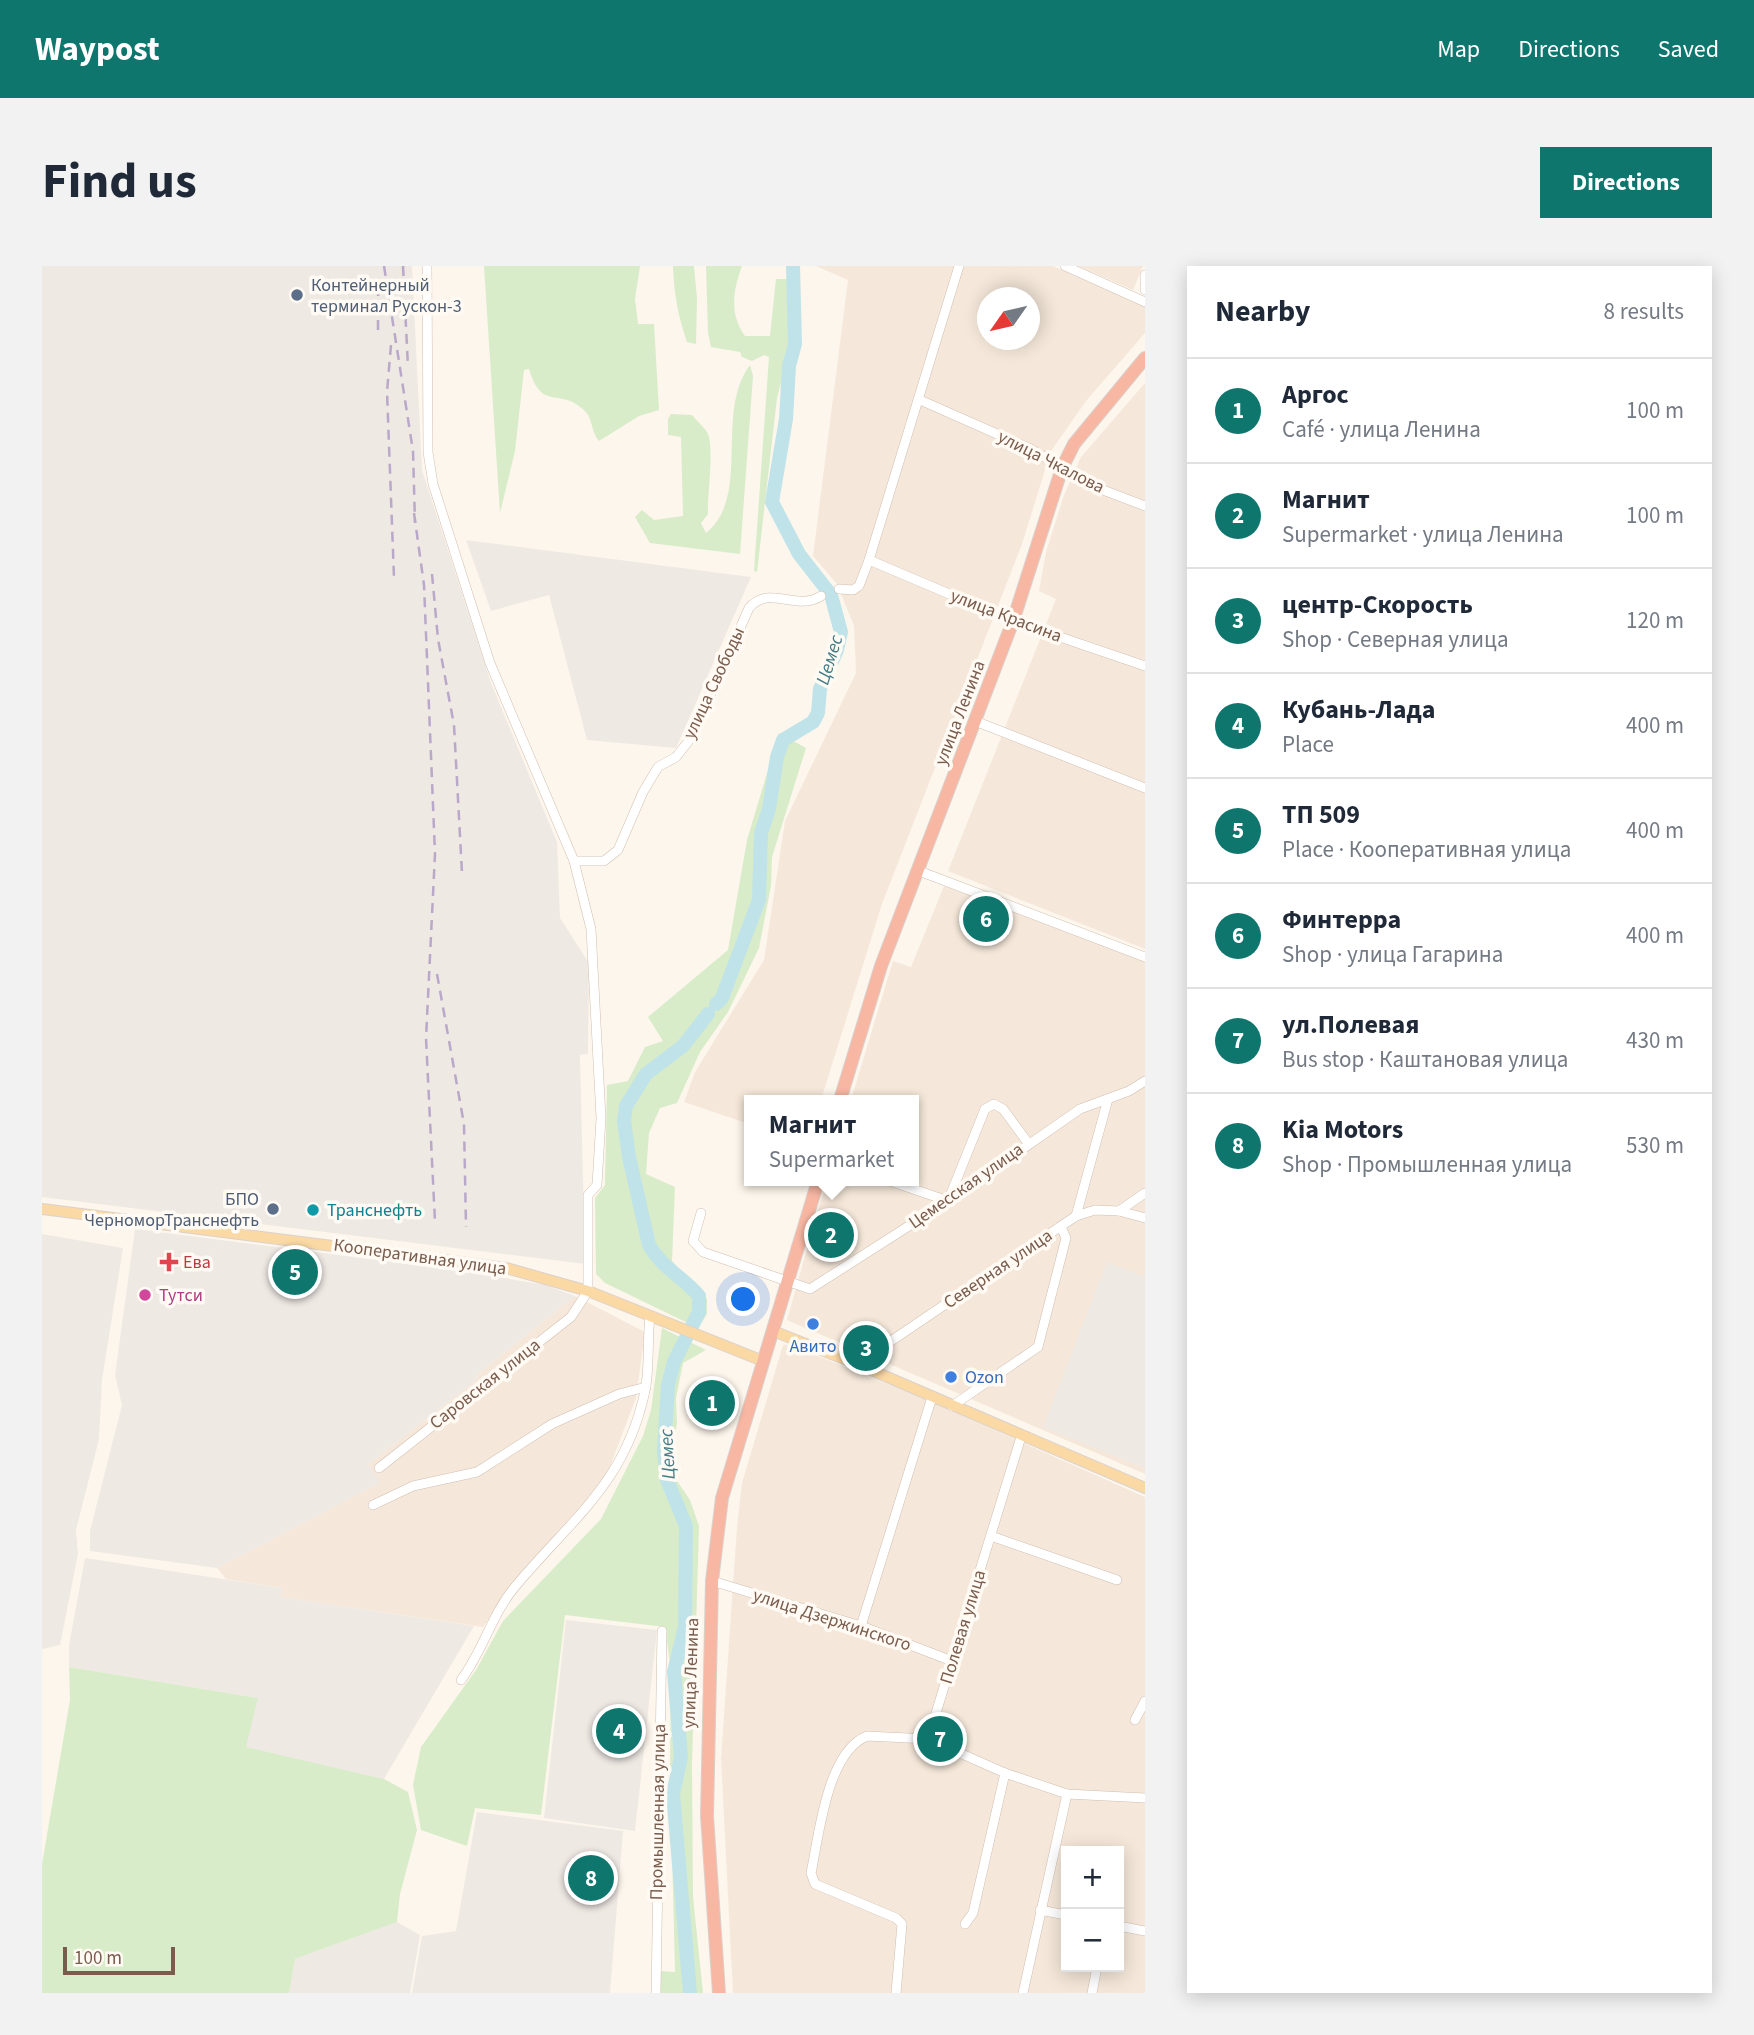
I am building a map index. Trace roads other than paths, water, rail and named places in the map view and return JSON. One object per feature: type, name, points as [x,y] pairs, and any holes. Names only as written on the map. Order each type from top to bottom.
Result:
[{"type":"highway","name":"улица Ленина","points":[[842,1095],[881,966],[1013,621],[1062,468],[1074,444],[1145,358]]},
{"type":"highway","points":[[774,1332],[817,1186]]},
{"type":"highway","name":"улица Ленина","points":[[719,1993],[707,1816],[712,1581],[722,1497],[774,1332]]},
{"type":"main road","name":"Кооперативная улица","points":[[42,1209],[506,1268],[587,1293],[763,1361]]},
{"type":"main road","points":[[774,1332],[856,1364],[1145,1488]]},
{"type":"street","points":[[427,266],[428,452],[433,484],[490,663],[574,862],[591,929],[600,1069],[597,1185],[588,1195],[587,1293]]},
{"type":"street","points":[[839,589],[853,590],[859,586],[869,561],[959,266]]},
{"type":"street","points":[[1065,266],[1145,302]]},
{"type":"street","points":[[1145,275],[1145,290]]},
{"type":"street","name":"улица Чкалова","points":[[920,400],[1031,449],[1090,485],[1145,506]]},
{"type":"street","name":"улица Красина","points":[[869,561],[1013,621],[1145,666]]},
{"type":"street","name":"улица Свободы","points":[[574,862],[604,861],[618,850],[643,792],[658,767],[676,757],[691,738],[749,608],[756,600],[765,596],[802,603],[821,596]]},
{"type":"street","points":[[975,721],[1145,788]]},
{"type":"street","points":[[919,871],[1145,957]]},
{"type":"street","name":"Цемесская улица","points":[[790,1283],[810,1289],[948,1201],[1080,1109],[1145,1082]]},
{"type":"street","points":[[1076,1216],[1108,1099]]},
{"type":"street","points":[[904,1186],[948,1201],[985,1109],[994,1104],[1003,1109],[1028,1143]]},
{"type":"street","points":[[1119,1211],[1145,1193]]},
{"type":"street","name":"Северная улица","points":[[856,1364],[1076,1216],[1095,1210],[1119,1211]]},
{"type":"street","points":[[1119,1211],[1145,1218]]},
{"type":"street","points":[[701,1213],[694,1241],[702,1252],[790,1283]]},
{"type":"street","points":[[952,1406],[1038,1348],[1066,1238],[1061,1227]]},
{"type":"street","name":"Саровская улица","points":[[379,1468],[571,1317],[587,1293]]},
{"type":"street","points":[[461,1680],[472,1665],[494,1616],[514,1588],[584,1514],[612,1476],[646,1388],[650,1317]]},
{"type":"street","points":[[373,1505],[414,1486],[477,1472],[552,1424],[619,1394],[646,1388]]},
{"type":"street","points":[[861,1626],[932,1397]]},
{"type":"street","name":"Полевая улица","points":[[928,1739],[1021,1437]]},
{"type":"street","points":[[991,1536],[1117,1580]]},
{"type":"street","name":"улица Дзержинского","points":[[712,1581],[861,1626],[952,1661]]},
{"type":"street","name":"Промышленная улица","points":[[656,1993],[662,1631]]},
{"type":"street","points":[[1135,1720],[1145,1701]]},
{"type":"street","points":[[896,1993],[902,1924],[896,1918],[815,1884],[811,1873],[826,1800],[844,1754],[857,1740],[867,1736],[928,1739],[1005,1773],[1067,1794],[1145,1798]]},
{"type":"street","points":[[965,1924],[973,1913],[1005,1773]]},
{"type":"street","points":[[1023,1993],[1067,1794]]},
{"type":"street","points":[[1040,1910],[1061,1914]]},
{"type":"street","points":[[1124,1927],[1145,1931]]},
{"type":"street","points":[[1092,1993],[1096,1972]]},
{"type":"waterway","name":"Цемес","points":[[716,1004],[722,998],[759,900],[761,833],[769,809],[777,757],[783,740],[813,722],[818,713],[820,689],[837,650],[841,632],[831,595],[799,554],[772,502],[786,419],[789,366],[795,344],[793,266]]},
{"type":"waterway","name":"Цемес","points":[[690,1993],[673,1794],[681,1757],[674,1672],[685,1627],[686,1526],[667,1480],[664,1450],[668,1385],[674,1362],[699,1312],[699,1296],[660,1260],[649,1245],[629,1157],[624,1121],[626,1106],[646,1074],[683,1046],[708,1014]]},
{"type":"railway","points":[[384,266],[413,451],[415,523]]},
{"type":"railway","points":[[403,266],[408,367]]},
{"type":"railway","points":[[378,280],[378,330]]},
{"type":"railway","points":[[391,345],[387,392],[394,578]]},
{"type":"railway","points":[[414,513],[424,585],[435,854],[426,1038],[435,1222]]},
{"type":"railway","points":[[432,574],[438,639],[454,725],[462,873]]},
{"type":"railway","points":[[437,974],[464,1124],[466,1227]]},
{"type":"place","name":"Контейнерный терминал Рускон-3","points":[[297,295]]},
{"type":"place","name":"Финтерра","points":[[986,919]]},
{"type":"place","name":"БПО ЧерноморТранснефть","points":[[273,1209]]},
{"type":"place","name":"Транснефть","points":[[313,1210]]},
{"type":"place","name":"Магнит","points":[[831,1235]]},
{"type":"place","name":"Ева","points":[[169,1262]]},
{"type":"place","name":"ТП 509","points":[[295,1272]]},
{"type":"place","name":"Тутси","points":[[145,1295]]},
{"type":"place","name":"Авито","points":[[813,1324]]},
{"type":"place","name":"центр-Скорость","points":[[866,1348]]},
{"type":"place","name":"Ozon","points":[[951,1377]]},
{"type":"place","name":"Аргос","points":[[712,1403]]},
{"type":"place","name":"Кубань-Лада","points":[[619,1731]]},
{"type":"place","name":"ул.Полевая","points":[[940,1739]]},
{"type":"place","name":"Kia Motors","points":[[591,1878]]}]
